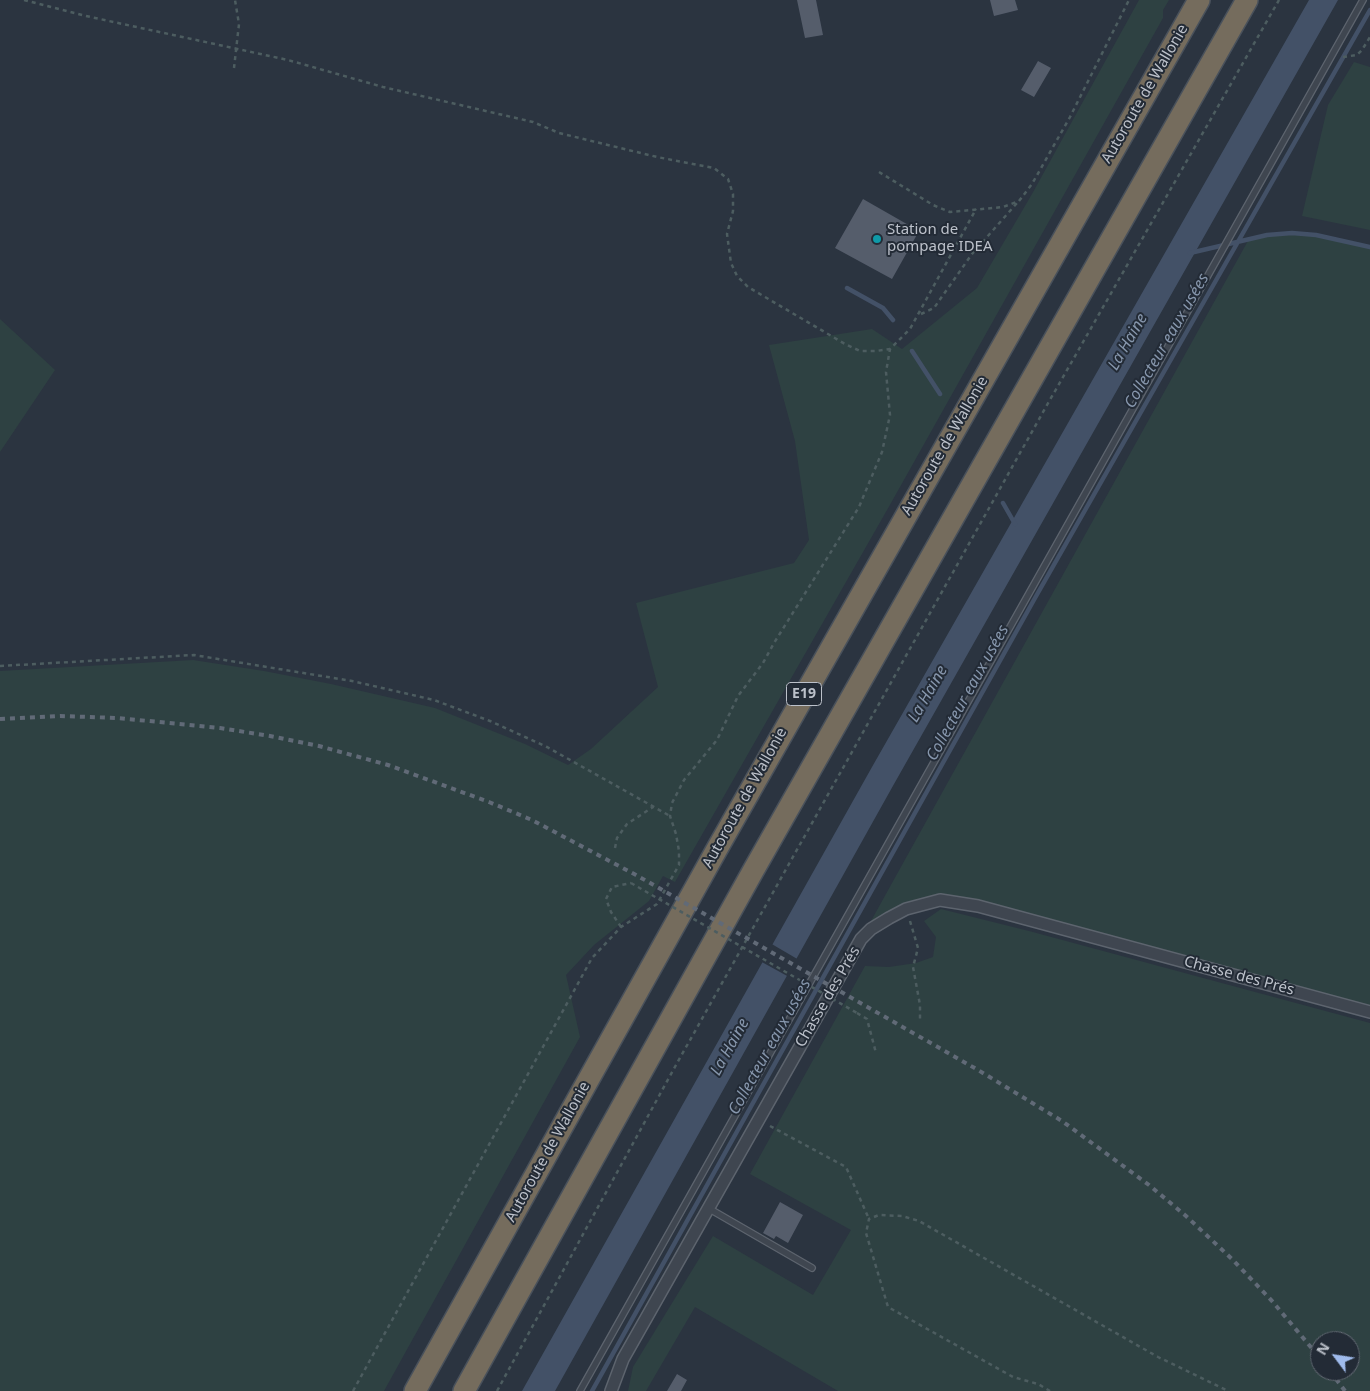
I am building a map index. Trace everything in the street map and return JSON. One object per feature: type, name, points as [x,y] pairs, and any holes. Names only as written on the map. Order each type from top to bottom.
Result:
[{"type":"highway","name":"Autoroute de Wallonie","points":[[415,1391],[716,848],[1199,0]]},
{"type":"highway","name":"E19","points":[[464,1391],[762,854],[1247,0]]},
{"type":"street","name":"Chasse des Prés","points":[[611,1391],[623,1359],[861,938],[871,929],[906,909],[940,900],[978,906],[1370,1012]]},
{"type":"lane","points":[[580,1391],[1363,0]]},
{"type":"lane","points":[[708,1208],[812,1268]]},
{"type":"path","points":[[24,0],[86,16],[288,60],[383,87],[533,122],[559,133],[601,144],[714,168],[728,179],[733,194],[733,211],[727,234],[730,263],[737,276],[748,287],[860,351],[890,349],[910,330],[976,209]]},
{"type":"path","points":[[234,68],[238,49],[239,24],[235,0]]},
{"type":"path","points":[[919,315],[934,308],[972,254],[1032,184],[1070,117],[1129,0]]},
{"type":"path","points":[[497,1391],[676,1065],[1047,405],[1279,0]]},
{"type":"path","points":[[1329,59],[1358,55],[1370,37]]},
{"type":"path","points":[[879,172],[933,205],[950,212],[1003,207],[1019,201]]},
{"type":"path","points":[[353,1391],[592,958],[621,927],[657,904],[679,865],[676,834],[670,816],[672,803],[682,784],[717,740],[738,696],[763,663],[859,507],[882,452],[890,415],[886,372],[890,349]]},
{"type":"path","points":[[0,666],[194,655],[352,681],[434,700],[490,721],[547,747],[670,816]]},
{"type":"path","points":[[615,848],[617,838],[627,824],[654,807]]},
{"type":"path","points":[[621,927],[606,900],[612,887],[631,883],[867,1019],[876,1053]]},
{"type":"path","points":[[906,909],[918,948],[913,967],[920,1005],[920,1019]]},
{"type":"path","points":[[758,1120],[846,1167],[869,1219],[866,1233],[888,1307],[1014,1377],[1038,1384],[1050,1391]]},
{"type":"path","points":[[869,1219],[878,1215],[902,1216],[919,1222],[1158,1357],[1228,1391]]},
{"type":"shaded area","points":[[1139,0],[1169,0],[1163,10],[1163,18],[891,503],[675,882],[663,876],[649,901],[594,945],[566,975],[580,1037],[384,1391],[0,1391],[0,671],[193,660],[264,671],[435,708],[525,744],[568,765],[591,749],[658,687],[636,603],[794,563],[809,540],[795,441],[769,345],[872,329],[902,349],[977,288],[1032,194]]},
{"type":"shaded area","points":[[1354,62],[1370,67],[1370,230],[1302,216],[1328,105]]},
{"type":"shaded area","points":[[1292,233],[1316,235],[1370,247],[1370,1012],[941,900],[906,909],[861,939],[1249,239]]},
{"type":"shaded area","points":[[0,319],[55,370],[0,452]]},
{"type":"shaded area","points":[[941,909],[1370,1023],[1370,1391],[838,1391],[695,1307],[646,1391],[628,1391],[633,1367],[713,1236],[813,1295],[851,1230],[750,1174],[865,966],[889,967],[916,963],[933,957],[936,937],[924,921]]},
{"type":"water","name":"La Haine","points":[[1309,0],[1338,0],[894,784],[555,1391],[522,1391],[872,767]]},
{"type":"pier","points":[[770,943],[799,960],[789,977],[760,961]]},
{"type":"building","points":[[797,0],[816,0],[823,35],[805,38]]},
{"type":"building","points":[[990,0],[1015,0],[1018,10],[994,16]]},
{"type":"building","points":[[1038,61],[1051,68],[1034,97],[1021,90]]},
{"type":"building","name":"Station de pompage IDEA","points":[[863,199],[919,231],[892,279],[835,248]]},
{"type":"building","points":[[780,1202],[803,1215],[788,1243],[776,1236],[774,1239],[763,1233]]},
{"type":"building","points":[[677,1374],[687,1380],[681,1391],[667,1391]]},
{"type":"waterway","name":"Collecteur eaux usées","points":[[592,1391],[1035,598],[1370,10]]},
{"type":"waterway","points":[[1190,253],[1267,235],[1292,233],[1316,235],[1370,247]]},
{"type":"waterway","points":[[847,288],[883,308],[893,320]]},
{"type":"waterway","points":[[912,351],[940,394]]},
{"type":"waterway","points":[[1003,503],[1015,524]]},
{"type":"railway","points":[[0,719],[60,716],[118,718],[220,728],[270,736],[319,746],[388,765],[532,820],[636,875],[978,1070],[1062,1121],[1149,1185],[1186,1216],[1232,1259],[1272,1301],[1310,1346]]},
{"type":"railway","points":[[1338,1381],[1345,1391]]},
{"type":"place","name":"Station de pompage IDEA","points":[[877,239]]}]
